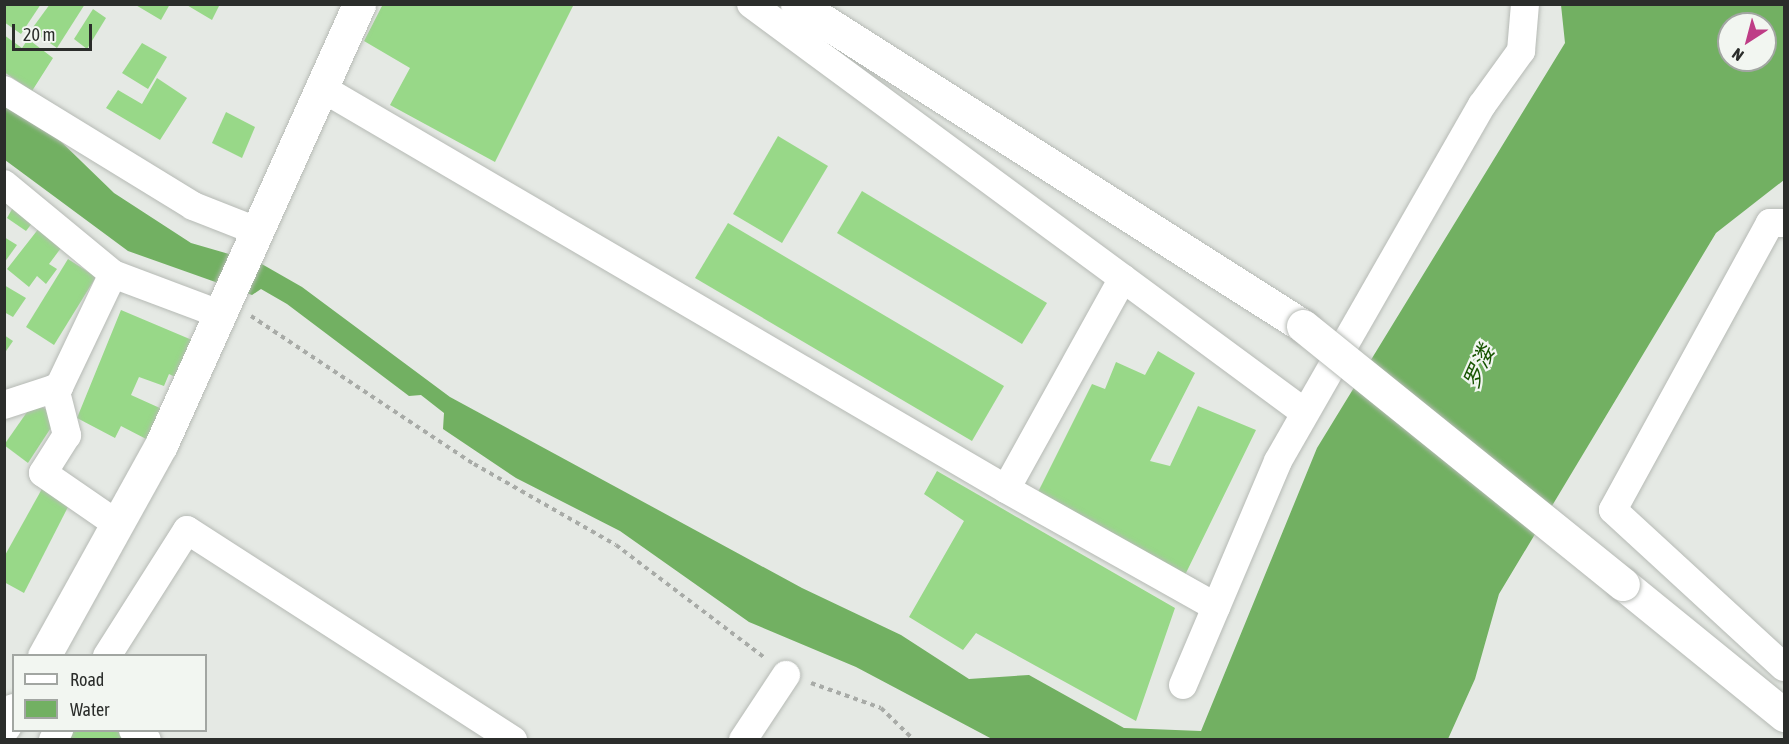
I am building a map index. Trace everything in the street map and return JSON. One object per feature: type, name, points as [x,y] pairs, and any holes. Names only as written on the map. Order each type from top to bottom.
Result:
[{"type":"street","points":[[45,654],[161,445],[217,313],[359,4]]},
{"type":"street","points":[[751,4],[1304,412]]},
{"type":"street","points":[[797,4],[1303,326],[1785,715]]},
{"type":"street","points":[[1183,685],[1304,412],[1482,105],[1521,51],[1525,4]]},
{"type":"street","points":[[320,87],[1006,489],[1216,607]]},
{"type":"street","points":[[4,90],[193,206],[254,231]]},
{"type":"street","points":[[4,184],[113,274],[217,313]]},
{"type":"street","points":[[1785,223],[1770,223],[1613,510],[1785,667]]},
{"type":"street","points":[[113,274],[55,388],[67,435],[44,473],[117,524]]},
{"type":"street","points":[[1006,489],[1122,278]]},
{"type":"street","points":[[4,405],[55,388]]},
{"type":"street","points":[[108,654],[186,530],[513,740]]},
{"type":"street","points":[[743,740],[786,675]]},
{"type":"street","points":[[4,726],[12,713]]},
{"type":"path","points":[[217,313],[254,316],[474,464],[616,545],[786,675],[881,708],[914,740]]},
{"type":"water","name":"罗溇","points":[[1561,5],[1784,5],[1784,180],[1716,233],[1499,594],[1475,679],[1448,739],[992,739],[856,667],[749,622],[620,531],[516,478],[443,429],[444,413],[421,395],[409,396],[287,304],[261,289],[252,295],[128,251],[5,160],[5,98],[48,129],[114,193],[191,243],[260,263],[302,287],[450,397],[802,588],[901,635],[969,679],[1029,675],[1124,728],[1201,731],[1317,448],[1565,43]]},
{"type":"building","points":[[4,4],[41,4],[21,34],[4,22]]},
{"type":"building","points":[[50,4],[85,4],[57,48],[31,30]]},
{"type":"building","points":[[134,4],[170,4],[161,20]]},
{"type":"building","points":[[185,4],[220,4],[212,20]]},
{"type":"building","points":[[383,4],[574,4],[495,162],[390,105],[410,68],[364,41]]},
{"type":"building","points":[[93,9],[106,18],[87,49],[74,39]]},
{"type":"building","points":[[4,35],[22,48],[28,39],[53,58],[32,91],[4,72]]},
{"type":"building","points":[[142,43],[167,57],[148,89],[122,73]]},
{"type":"building","points":[[157,78],[187,98],[160,140],[106,108],[118,90],[142,104]]},
{"type":"building","points":[[226,112],[255,127],[242,158],[212,143]]},
{"type":"building","points":[[778,136],[828,166],[782,243],[733,214]]},
{"type":"building","points":[[862,191],[1047,303],[1022,344],[837,233]]},
{"type":"building","points":[[16,202],[36,218],[26,231],[7,218]]},
{"type":"building","points":[[43,223],[67,240],[49,264],[57,269],[46,284],[37,276],[29,287],[7,269]]},
{"type":"building","points":[[728,223],[1004,386],[972,441],[695,278]]},
{"type":"building","points":[[4,237],[17,245],[4,263]]},
{"type":"building","points":[[68,259],[96,277],[54,345],[26,327]]},
{"type":"building","points":[[4,285],[26,298],[13,317],[4,312]]},
{"type":"building","points":[[121,310],[192,340],[177,378],[169,374],[164,386],[139,377],[131,395],[162,409],[150,441],[121,426],[115,438],[77,418]]},
{"type":"building","points":[[4,335],[13,341],[4,354]]},
{"type":"building","points":[[1158,351],[1195,373],[1150,461],[1170,466],[1198,406],[1256,430],[1185,575],[1038,492],[1092,384],[1105,389],[1116,362],[1145,375]]},
{"type":"building","points":[[34,402],[58,417],[28,463],[4,445]]},
{"type":"building","points":[[937,471],[1175,608],[1136,721],[976,633],[963,650],[909,617],[964,521],[924,494]]},
{"type":"building","points":[[43,487],[70,503],[24,593],[4,582],[4,557]]},
{"type":"building","points":[[65,732],[119,732],[130,740],[60,740]]}]
